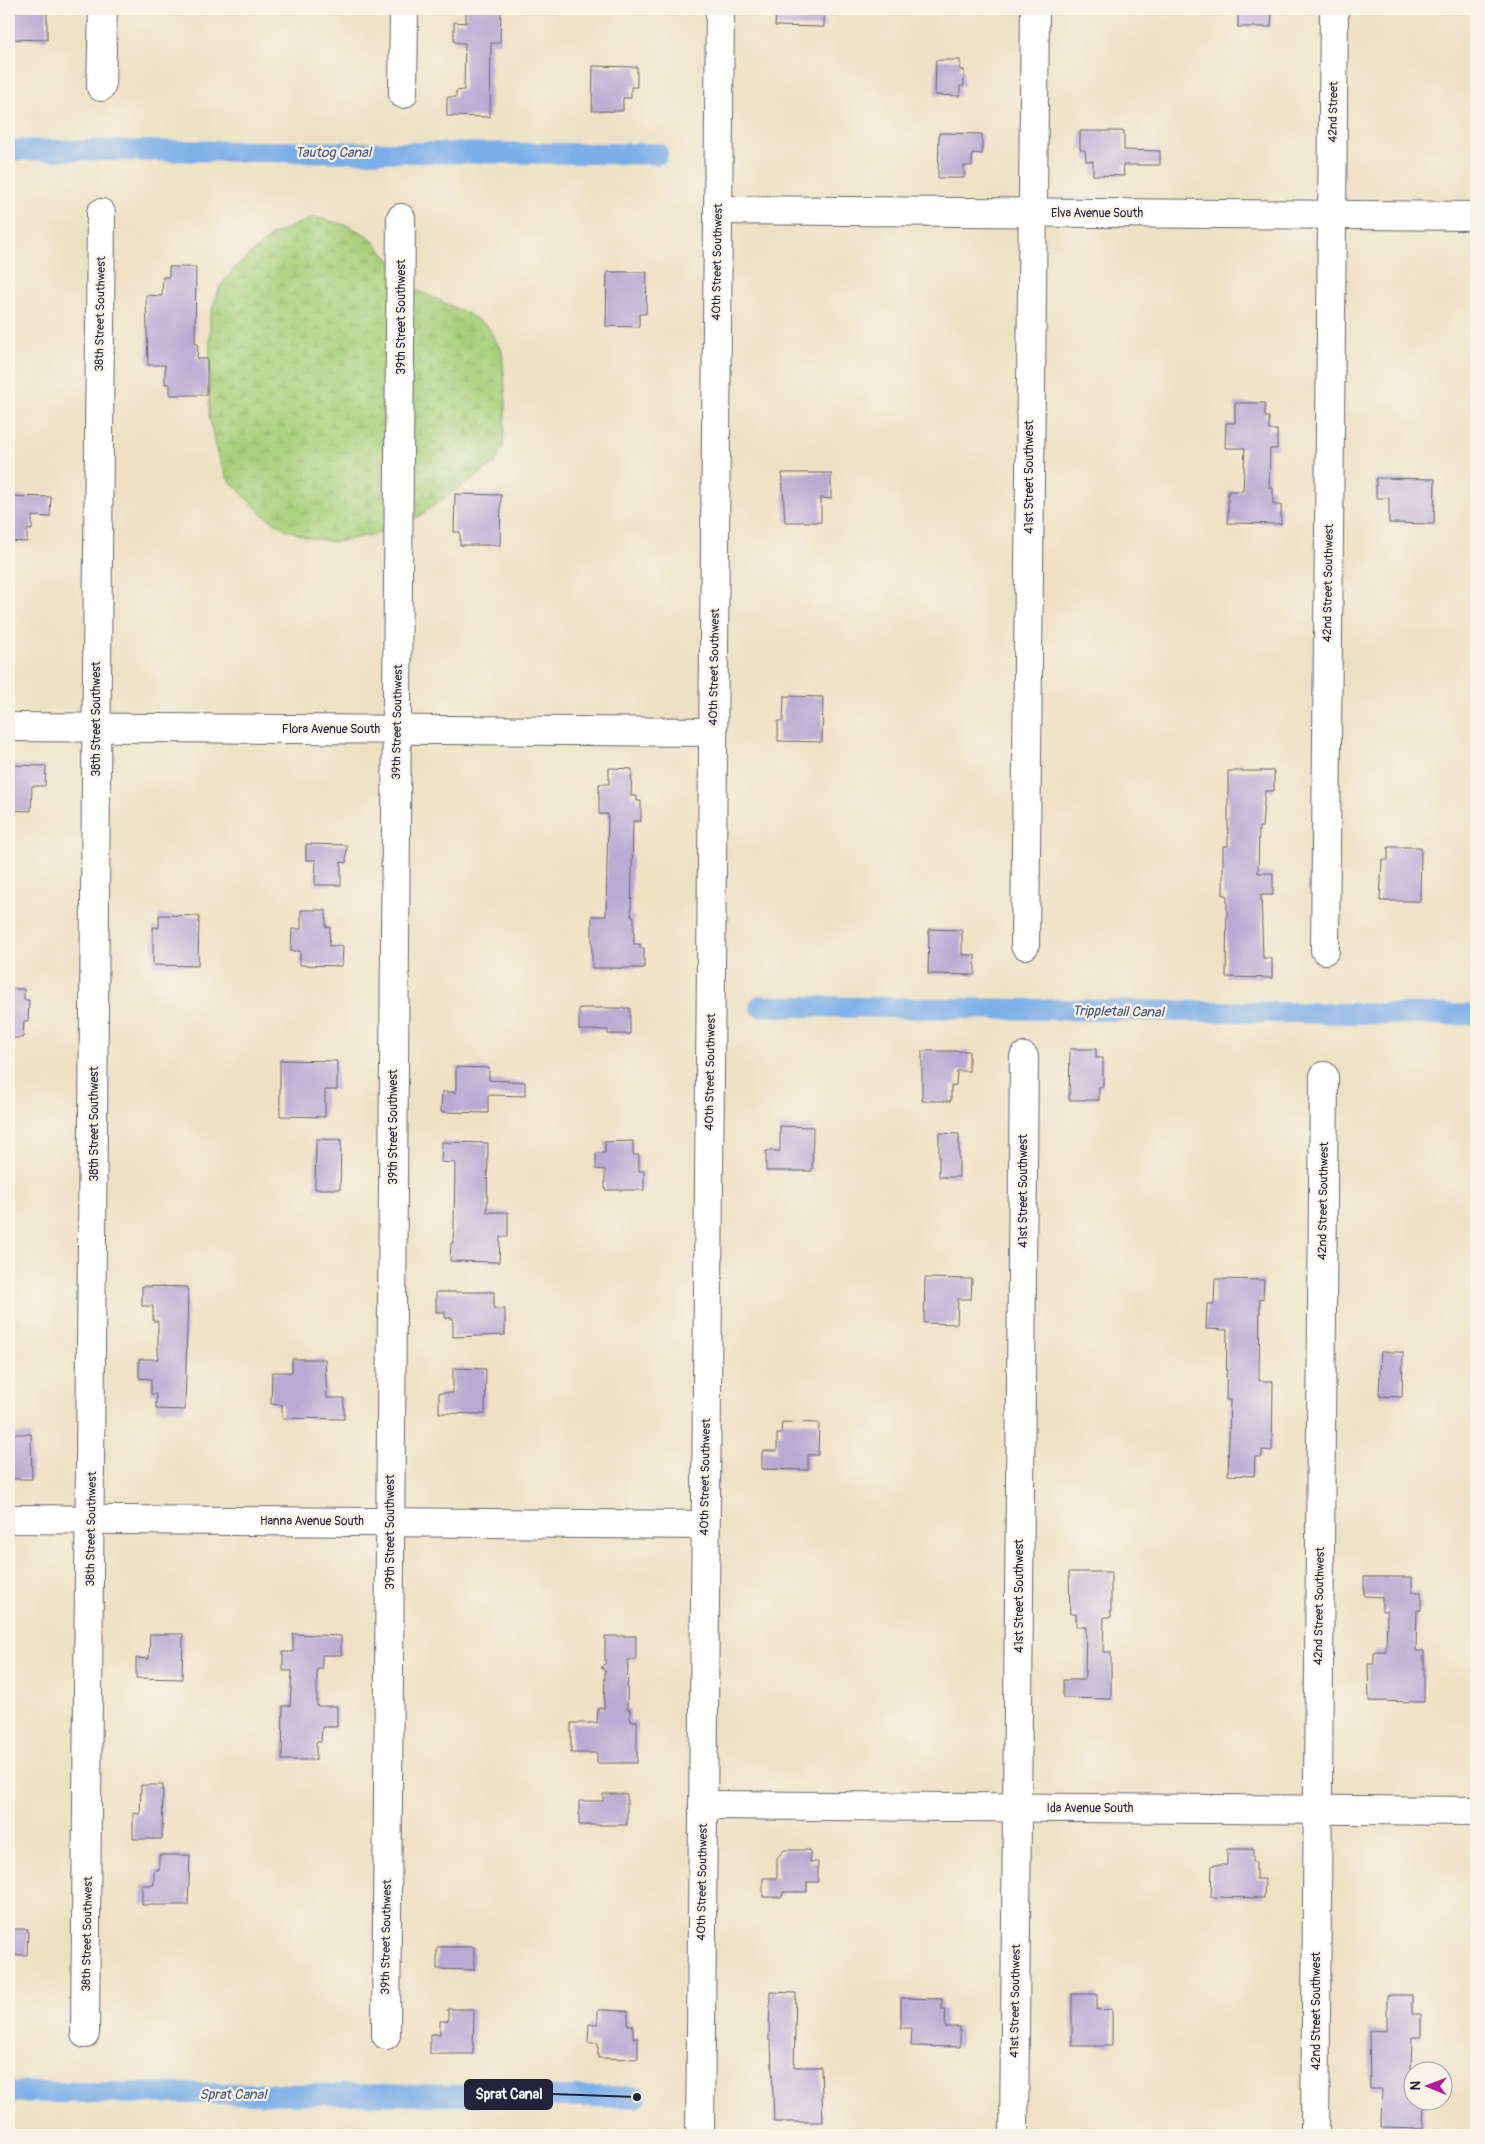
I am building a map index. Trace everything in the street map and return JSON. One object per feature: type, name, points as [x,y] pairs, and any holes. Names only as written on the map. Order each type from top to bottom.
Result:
[{"type":"street","points":[[101,87],[103,9]]},
{"type":"street","points":[[404,9],[404,94]]},
{"type":"street","name":"40th Street Southwest","points":[[700,2135],[720,9]]},
{"type":"street","name":"41st Street Southwest","points":[[1025,945],[1034,9]]},
{"type":"street","name":"42nd Street","points":[[1331,215],[1334,9]]},
{"type":"street","name":"Elva Avenue South","points":[[718,210],[1476,216]]},
{"type":"street","name":"38th Street Southwest","points":[[85,2034],[101,213]]},
{"type":"street","name":"42nd Street Southwest","points":[[1326,950],[1331,215]]},
{"type":"street","name":"39th Street Southwest","points":[[386,2035],[401,218]]},
{"type":"street","name":"Flora Avenue South","points":[[9,727],[713,732]]},
{"type":"street","name":"41st Street Southwest","points":[[1014,2135],[1024,1057]]},
{"type":"street","name":"42nd Street Southwest","points":[[1315,2135],[1324,1076]]},
{"type":"street","name":"Hanna Avenue South","points":[[9,1519],[705,1524]]},
{"type":"street","name":"Ida Avenue South","points":[[703,1804],[1476,1811]]},
{"type":"green space","points":[[314,217],[349,226],[368,236],[419,291],[468,314],[487,326],[502,351],[506,402],[503,446],[495,463],[400,529],[336,542],[309,538],[287,530],[262,514],[227,478],[216,451],[209,414],[210,316],[220,287],[235,268],[272,235]]},
{"type":"building","points":[[9,9],[47,9],[47,40],[9,39]]},
{"type":"building","points":[[466,9],[501,9],[500,43],[491,43],[490,117],[447,116],[447,97],[456,97],[456,91],[464,90],[465,43],[454,42],[454,22],[466,23]]},
{"type":"building","points":[[776,9],[824,9],[824,27],[775,26]]},
{"type":"building","points":[[1238,9],[1272,9],[1271,27],[1238,27]]},
{"type":"building","points":[[936,60],[960,60],[960,70],[964,70],[964,86],[960,86],[960,96],[935,95]]},
{"type":"building","points":[[593,66],[637,67],[637,87],[631,87],[631,98],[623,98],[623,111],[592,111]]},
{"type":"building","points":[[1080,131],[1124,131],[1124,150],[1160,151],[1160,165],[1123,165],[1124,176],[1093,175],[1093,161],[1086,161],[1085,150],[1080,150]]},
{"type":"building","points":[[939,133],[982,134],[982,154],[972,153],[972,166],[964,166],[964,178],[938,178]]},
{"type":"building","points":[[169,267],[196,267],[195,344],[198,344],[197,359],[207,359],[207,395],[170,395],[170,384],[165,384],[165,365],[148,365],[146,295],[162,296],[163,277],[169,277]]},
{"type":"building","points":[[607,272],[647,272],[646,314],[639,314],[639,327],[606,326]]},
{"type":"building","points":[[1235,403],[1265,403],[1265,417],[1269,417],[1269,430],[1277,430],[1277,449],[1270,449],[1269,488],[1273,488],[1273,505],[1281,505],[1281,524],[1228,523],[1228,491],[1243,491],[1245,448],[1225,448],[1226,423],[1235,423]]},
{"type":"building","points":[[782,473],[831,473],[831,499],[821,498],[821,522],[785,522]]},
{"type":"building","points":[[1376,478],[1435,479],[1434,524],[1389,523],[1389,498],[1376,498]]},
{"type":"building","points":[[455,494],[501,495],[500,545],[460,545],[460,532],[454,532]]},
{"type":"building","points":[[9,496],[51,497],[50,517],[32,516],[32,530],[27,530],[27,542],[9,541]]},
{"type":"building","points":[[784,696],[823,697],[822,742],[778,741],[778,721],[783,721]]},
{"type":"building","points":[[9,765],[46,766],[45,786],[32,786],[31,811],[9,810]]},
{"type":"building","points":[[609,768],[632,769],[631,796],[637,796],[637,801],[641,801],[641,821],[633,821],[631,916],[634,916],[634,944],[640,944],[640,948],[644,948],[644,968],[592,968],[592,916],[606,916],[608,814],[599,814],[599,784],[609,784]]},
{"type":"building","points":[[1228,771],[1274,771],[1274,791],[1265,791],[1262,827],[1259,827],[1258,873],[1273,873],[1273,895],[1261,895],[1263,958],[1272,958],[1272,978],[1226,977],[1227,895],[1223,895],[1223,846],[1228,846]]},
{"type":"building","points":[[306,844],[347,845],[346,863],[341,862],[341,885],[315,885],[316,860],[306,860]]},
{"type":"building","points":[[1388,847],[1421,847],[1420,901],[1380,901],[1382,860],[1388,860]]},
{"type":"building","points":[[301,910],[326,910],[326,927],[330,927],[329,946],[343,946],[342,966],[300,965],[300,951],[291,951],[292,929],[301,929]]},
{"type":"building","points":[[159,915],[199,916],[198,966],[153,965],[153,927],[159,928]]},
{"type":"building","points":[[929,929],[962,930],[962,955],[975,955],[975,975],[928,974]]},
{"type":"building","points":[[9,989],[24,989],[24,1000],[29,1000],[28,1021],[24,1021],[23,1038],[9,1038]]},
{"type":"building","points":[[579,1008],[630,1008],[630,1034],[608,1034],[608,1030],[579,1030]]},
{"type":"building","points":[[1070,1049],[1096,1049],[1096,1058],[1103,1058],[1103,1087],[1099,1087],[1099,1100],[1069,1100]]},
{"type":"building","points":[[922,1051],[969,1051],[969,1071],[957,1071],[956,1085],[951,1086],[951,1101],[922,1101]]},
{"type":"building","points":[[280,1060],[337,1061],[337,1090],[325,1090],[325,1117],[280,1116]]},
{"type":"building","points":[[456,1067],[489,1068],[489,1080],[525,1082],[525,1096],[488,1095],[488,1113],[441,1112],[442,1092],[456,1092]]},
{"type":"building","points":[[780,1126],[813,1127],[812,1171],[766,1171],[766,1151],[780,1151]]},
{"type":"building","points":[[939,1133],[959,1134],[959,1177],[939,1177]]},
{"type":"building","points":[[316,1139],[341,1140],[340,1189],[315,1189]]},
{"type":"building","points":[[633,1141],[633,1155],[639,1155],[639,1171],[644,1171],[644,1190],[605,1190],[605,1170],[596,1169],[596,1153],[605,1153],[605,1142]]},
{"type":"building","points":[[442,1142],[488,1143],[487,1212],[508,1212],[508,1237],[500,1237],[499,1262],[450,1261],[454,1226],[455,1163],[441,1162]]},
{"type":"building","points":[[925,1278],[972,1279],[971,1299],[958,1299],[957,1324],[924,1323]]},
{"type":"building","points":[[1215,1279],[1264,1280],[1263,1299],[1260,1298],[1259,1381],[1273,1381],[1272,1451],[1262,1450],[1262,1457],[1255,1457],[1254,1476],[1228,1475],[1230,1400],[1226,1400],[1227,1330],[1206,1329],[1207,1304],[1214,1304]]},
{"type":"building","points":[[142,1286],[188,1287],[185,1410],[156,1409],[156,1394],[151,1394],[151,1379],[139,1378],[139,1359],[158,1359],[158,1321],[153,1321],[153,1306],[142,1306]]},
{"type":"building","points":[[436,1292],[494,1292],[494,1309],[505,1309],[505,1335],[453,1337],[453,1318],[445,1318],[445,1312],[436,1312]]},
{"type":"building","points":[[1381,1352],[1403,1352],[1402,1397],[1379,1396]]},
{"type":"building","points":[[292,1359],[325,1359],[327,1398],[344,1398],[344,1419],[282,1418],[282,1405],[271,1404],[272,1372],[292,1372]]},
{"type":"building","points":[[453,1368],[486,1369],[485,1414],[439,1413],[439,1393],[453,1393]]},
{"type":"building","points":[[782,1422],[819,1423],[818,1455],[808,1455],[808,1470],[762,1469],[762,1451],[777,1451],[777,1434],[781,1434]]},
{"type":"building","points":[[9,1434],[31,1434],[32,1479],[9,1479]]},
{"type":"building","points":[[1069,1572],[1111,1572],[1111,1617],[1104,1617],[1103,1652],[1111,1652],[1111,1699],[1063,1698],[1063,1680],[1083,1680],[1085,1675],[1086,1627],[1076,1627],[1076,1614],[1070,1614]]},
{"type":"building","points":[[1364,1577],[1412,1577],[1412,1592],[1421,1592],[1421,1610],[1417,1610],[1416,1651],[1424,1651],[1424,1702],[1369,1701],[1368,1664],[1374,1664],[1374,1651],[1386,1651],[1387,1611],[1382,1611],[1382,1597],[1364,1596]]},
{"type":"building","points":[[150,1634],[183,1634],[182,1679],[136,1678],[136,1658],[149,1659]]},
{"type":"building","points":[[293,1634],[341,1636],[341,1655],[322,1655],[322,1669],[317,1669],[317,1706],[337,1706],[337,1727],[322,1727],[321,1742],[316,1742],[316,1760],[282,1760],[283,1706],[290,1706],[292,1671],[283,1671],[283,1652],[293,1652]]},
{"type":"building","points":[[605,1636],[636,1636],[636,1660],[628,1660],[627,1709],[630,1709],[630,1721],[637,1721],[637,1763],[597,1763],[597,1753],[571,1753],[571,1723],[597,1723],[598,1708],[604,1708],[605,1671],[601,1667],[605,1664]]},
{"type":"building","points":[[141,1785],[163,1785],[162,1839],[133,1839],[133,1813],[140,1814]]},
{"type":"building","points":[[603,1794],[627,1794],[627,1825],[579,1825],[579,1801],[603,1801]]},
{"type":"building","points":[[1227,1849],[1253,1849],[1253,1862],[1256,1862],[1256,1879],[1265,1879],[1264,1898],[1211,1897],[1212,1865],[1227,1865]]},
{"type":"building","points":[[784,1850],[810,1850],[810,1862],[818,1862],[818,1882],[807,1882],[807,1892],[783,1892],[782,1897],[763,1897],[763,1878],[777,1878],[777,1858]]},
{"type":"building","points":[[159,1855],[190,1855],[188,1905],[142,1905],[142,1885],[154,1885],[154,1870],[159,1870]]},
{"type":"building","points":[[9,1929],[28,1929],[27,1955],[9,1955]]},
{"type":"building","points":[[437,1947],[474,1947],[474,1970],[437,1969]]},
{"type":"building","points":[[770,1992],[796,1993],[794,2067],[821,2067],[823,2122],[774,2122],[771,2041],[769,2041]]},
{"type":"building","points":[[1072,1994],[1097,1994],[1097,2010],[1112,2009],[1112,2046],[1072,2046]]},
{"type":"building","points":[[1387,1995],[1412,1995],[1412,2014],[1421,2014],[1421,2037],[1412,2037],[1411,2062],[1402,2062],[1402,2112],[1424,2112],[1423,2129],[1381,2128],[1382,2089],[1370,2089],[1369,2030],[1387,2031]]},
{"type":"building","points":[[901,1998],[942,1999],[942,2009],[946,2009],[945,2027],[960,2027],[960,2047],[911,2046],[912,2028],[901,2028]]},
{"type":"building","points":[[448,2009],[474,2009],[473,2054],[430,2054],[430,2034],[440,2034],[440,2021],[448,2021]]},
{"type":"building","points":[[598,2010],[628,2011],[628,2025],[633,2025],[633,2038],[638,2038],[638,2059],[598,2058],[598,2043],[588,2043],[589,2024],[598,2024]]},
{"type":"waterway","name":"Tautog Canal","points":[[9,150],[658,154]]},
{"type":"waterway","name":"Trippletail Canal","points":[[760,1006],[1476,1015]]},
{"type":"waterway","name":"Sprat Canal","points":[[9,2092],[637,2097]]},
{"type":"place","name":"Sprat Canal","points":[[637,2097]]}]
